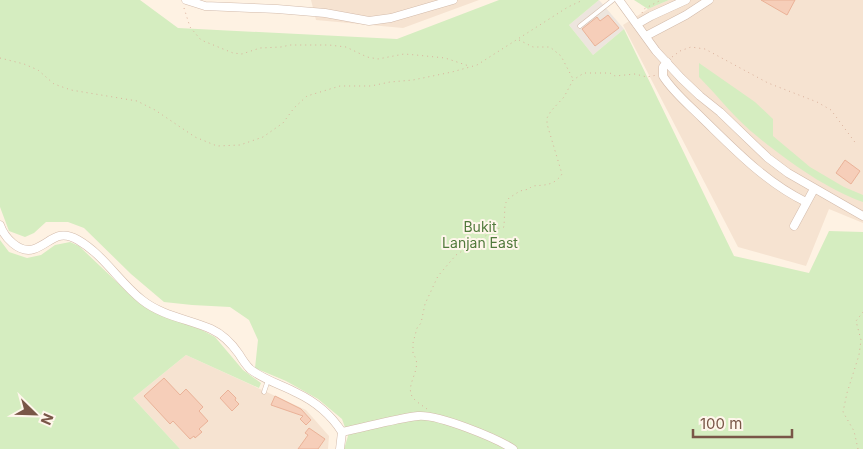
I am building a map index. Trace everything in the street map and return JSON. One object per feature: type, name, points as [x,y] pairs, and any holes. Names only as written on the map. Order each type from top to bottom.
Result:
[{"type":"street","points":[[186,0],[205,6],[325,13],[369,21],[391,18],[453,0]]},
{"type":"street","points":[[619,0],[667,62],[700,96],[720,112],[768,158],[814,189],[863,216]]},
{"type":"street","points":[[637,24],[686,0]]},
{"type":"street","points":[[646,36],[686,15],[709,0]]},
{"type":"street","points":[[667,62],[662,72],[666,81],[760,173],[789,194],[806,202]]},
{"type":"street","points":[[794,226],[814,189]]},
{"type":"street","points":[[0,225],[8,238],[24,249],[36,248],[59,235],[70,236],[78,240],[108,266],[142,300],[162,312],[212,329],[235,349],[249,368],[268,380],[298,393],[325,410],[342,432],[340,449]]},
{"type":"street","points":[[342,432],[419,416],[433,417],[485,436],[513,449]]},
{"type":"lane","points":[[580,26],[613,0]]},
{"type":"lane","points":[[264,392],[268,380]]},
{"type":"path","points":[[0,58],[24,64],[38,70],[54,84],[72,90],[137,101],[155,110],[195,137],[216,146],[240,145],[263,137],[283,123],[294,108],[307,96],[340,86],[371,86],[412,80],[477,65],[568,7],[583,0]]},
{"type":"path","points":[[185,9],[190,26],[200,40],[233,53],[242,54],[260,48],[290,45],[320,45],[346,47],[368,57],[378,59],[404,54],[445,58],[469,66]]},
{"type":"path","points":[[518,39],[533,47],[550,47],[561,56],[574,80]]},
{"type":"path","points":[[667,62],[680,51],[691,47],[704,49],[768,83],[817,102],[831,110],[857,145]]},
{"type":"path","points":[[433,417],[432,411],[414,400],[411,385],[417,368],[416,357],[413,354],[413,343],[425,304],[438,276],[456,255],[496,229],[504,227],[505,204],[509,198],[532,186],[552,184],[562,174],[555,154],[547,118],[564,97],[574,80],[584,73],[610,73],[615,76],[635,74],[652,77],[662,72]]},
{"type":"path","points":[[858,449],[854,430],[843,412],[859,355],[861,340],[856,321],[863,312]]},
{"type":"shaded area","points":[[311,0],[479,0],[403,28],[316,20]]},
{"type":"shaded area","points":[[599,0],[624,29],[593,55],[569,25]]},
{"type":"shaded area","points":[[669,0],[863,0],[863,223],[829,209],[806,266],[738,247],[623,25],[648,9]]},
{"type":"shaded area","points":[[186,355],[306,410],[329,436],[328,449],[180,449],[133,398]]},
{"type":"green space","name":"Bukit Lanjan East","points":[[0,0],[140,0],[178,28],[397,39],[499,0],[599,0],[569,25],[593,55],[624,29],[734,256],[809,273],[829,231],[863,232],[863,449],[344,449],[348,436],[342,419],[318,399],[286,381],[255,368],[258,340],[249,320],[230,307],[164,302],[131,274],[84,228],[68,222],[46,222],[34,233],[25,237],[9,231],[0,207]]},
{"type":"green space","points":[[634,0],[669,0],[648,9]]},
{"type":"green space","points":[[699,63],[755,102],[773,119],[773,136],[810,167],[844,187],[863,195],[863,202],[836,190],[808,174],[750,131],[699,77]]},
{"type":"green space","points":[[0,240],[9,252],[27,258],[41,255],[55,245],[70,242],[79,246],[139,303],[162,316],[200,329],[215,337],[243,370],[261,383],[259,388],[186,355],[133,398],[180,449],[0,449]]},
{"type":"building","points":[[761,0],[795,0],[787,15]]},
{"type":"building","points":[[608,15],[619,28],[595,46],[582,29],[597,17],[600,21]]},
{"type":"building","points":[[845,160],[860,171],[851,184],[836,173]]},
{"type":"building","points":[[164,378],[180,395],[186,389],[203,407],[199,411],[208,421],[199,429],[202,432],[195,438],[194,436],[190,439],[173,421],[170,424],[144,396]]},
{"type":"building","points":[[228,390],[239,404],[232,411],[220,398]]},
{"type":"building","points":[[275,396],[301,409],[311,420],[306,425],[300,419],[303,416],[271,405]]},
{"type":"building","points":[[309,428],[325,439],[318,449],[298,449],[308,435],[305,433]]}]
